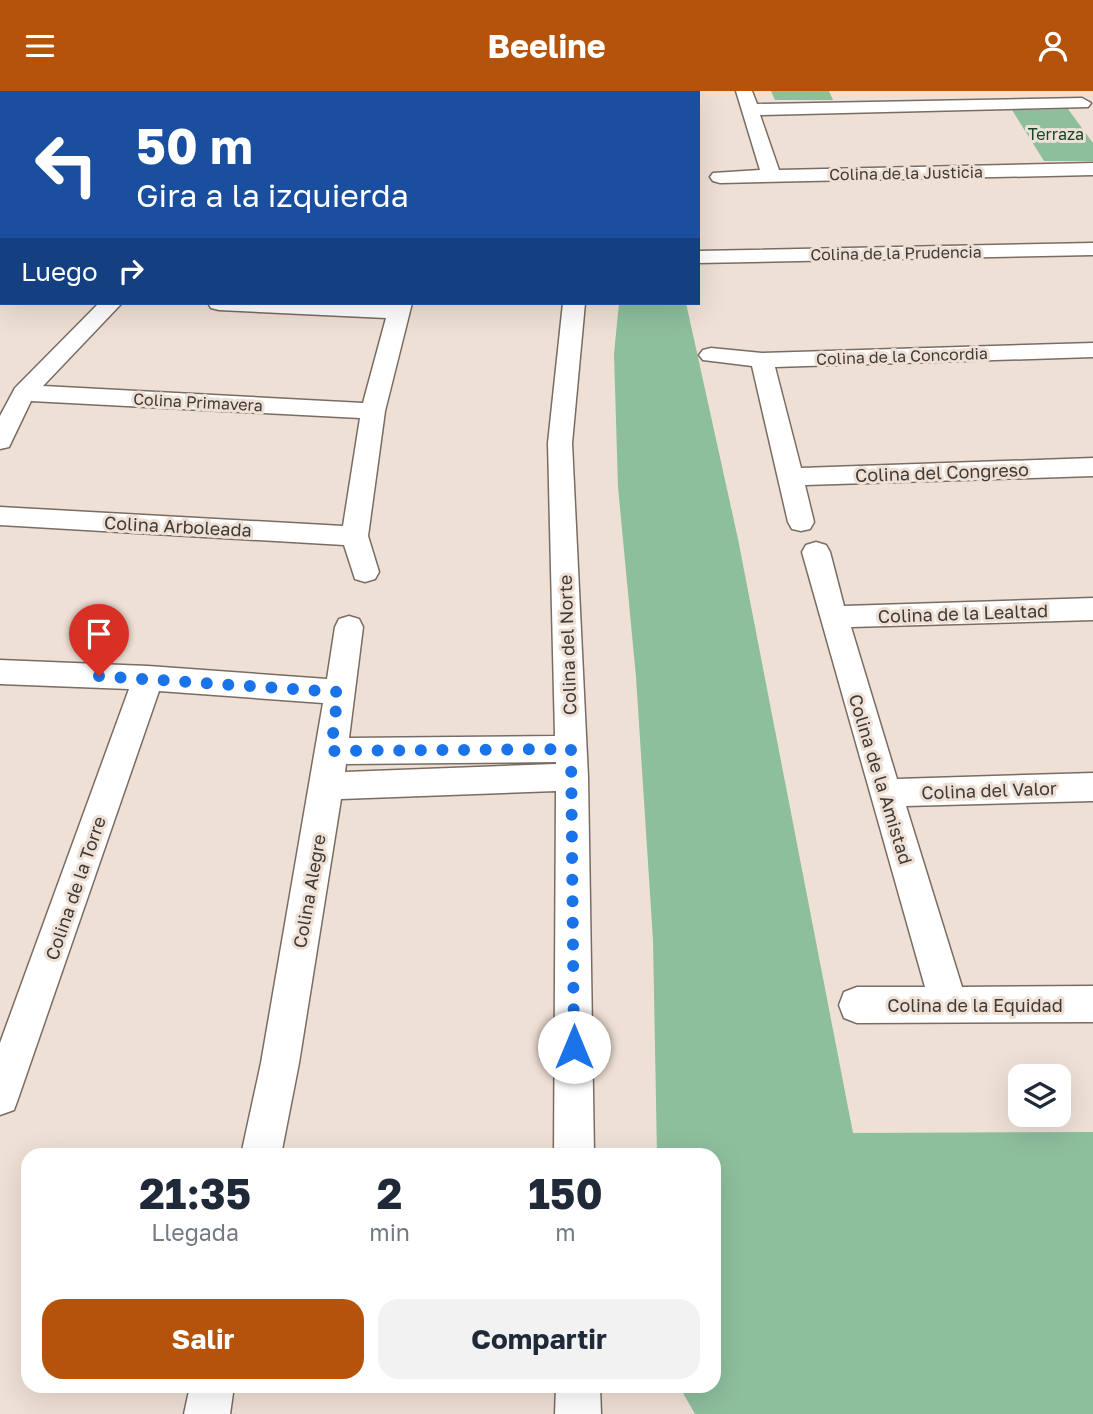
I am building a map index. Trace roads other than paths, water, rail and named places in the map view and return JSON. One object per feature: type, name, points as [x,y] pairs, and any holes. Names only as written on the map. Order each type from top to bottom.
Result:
[{"type":"street","points":[[743,91],[771,176]]},
{"type":"street","points":[[750,110],[1083,104]]},
{"type":"street","name":"Colina de la Justicia","points":[[720,177],[1093,170]]},
{"type":"street","name":"Colina de la Prudencia","points":[[700,257],[1093,249]]},
{"type":"street","points":[[0,441],[23,393],[109,305]]},
{"type":"street","points":[[310,305],[400,307],[373,411],[355,536],[365,572]]},
{"type":"street","name":"Colina del Norte","points":[[574,305],[560,443],[572,763],[574,1148]]},
{"type":"street","name":"Colina de la Concordia","points":[[711,355],[762,360],[1093,350]]},
{"type":"street","points":[[762,360],[801,522]]},
{"type":"street","name":"Colina Primavera","points":[[23,393],[373,411]]},
{"type":"street","name":"Colina del Congreso","points":[[792,477],[1093,467]]},
{"type":"street","name":"Colina Arboleada","points":[[0,516],[355,536]]},
{"type":"street","name":"Colina de la Amistad","points":[[816,552],[949,1005]]},
{"type":"street","name":"Colina de la Lealtad","points":[[833,617],[1093,609]]},
{"type":"street","name":"Colina Alegre","points":[[262,1148],[280,1063],[327,786],[349,627]]},
{"type":"street","points":[[0,672],[148,678],[338,692]]},
{"type":"street","name":"Colina de la Torre","points":[[0,1096],[148,678]]},
{"type":"street","points":[[331,751],[572,763]]},
{"type":"street","points":[[327,786],[572,763]]},
{"type":"street","name":"Colina del Valor","points":[[886,793],[1093,787]]},
{"type":"street","name":"Colina de la Equidad","points":[[857,1005],[1093,1005]]},
{"type":"street","points":[[206,1414],[210,1393]]},
{"type":"street","points":[[578,1393],[578,1414]]},
{"type":"park label","name":"Terraza","points":[[1056,134]]}]
